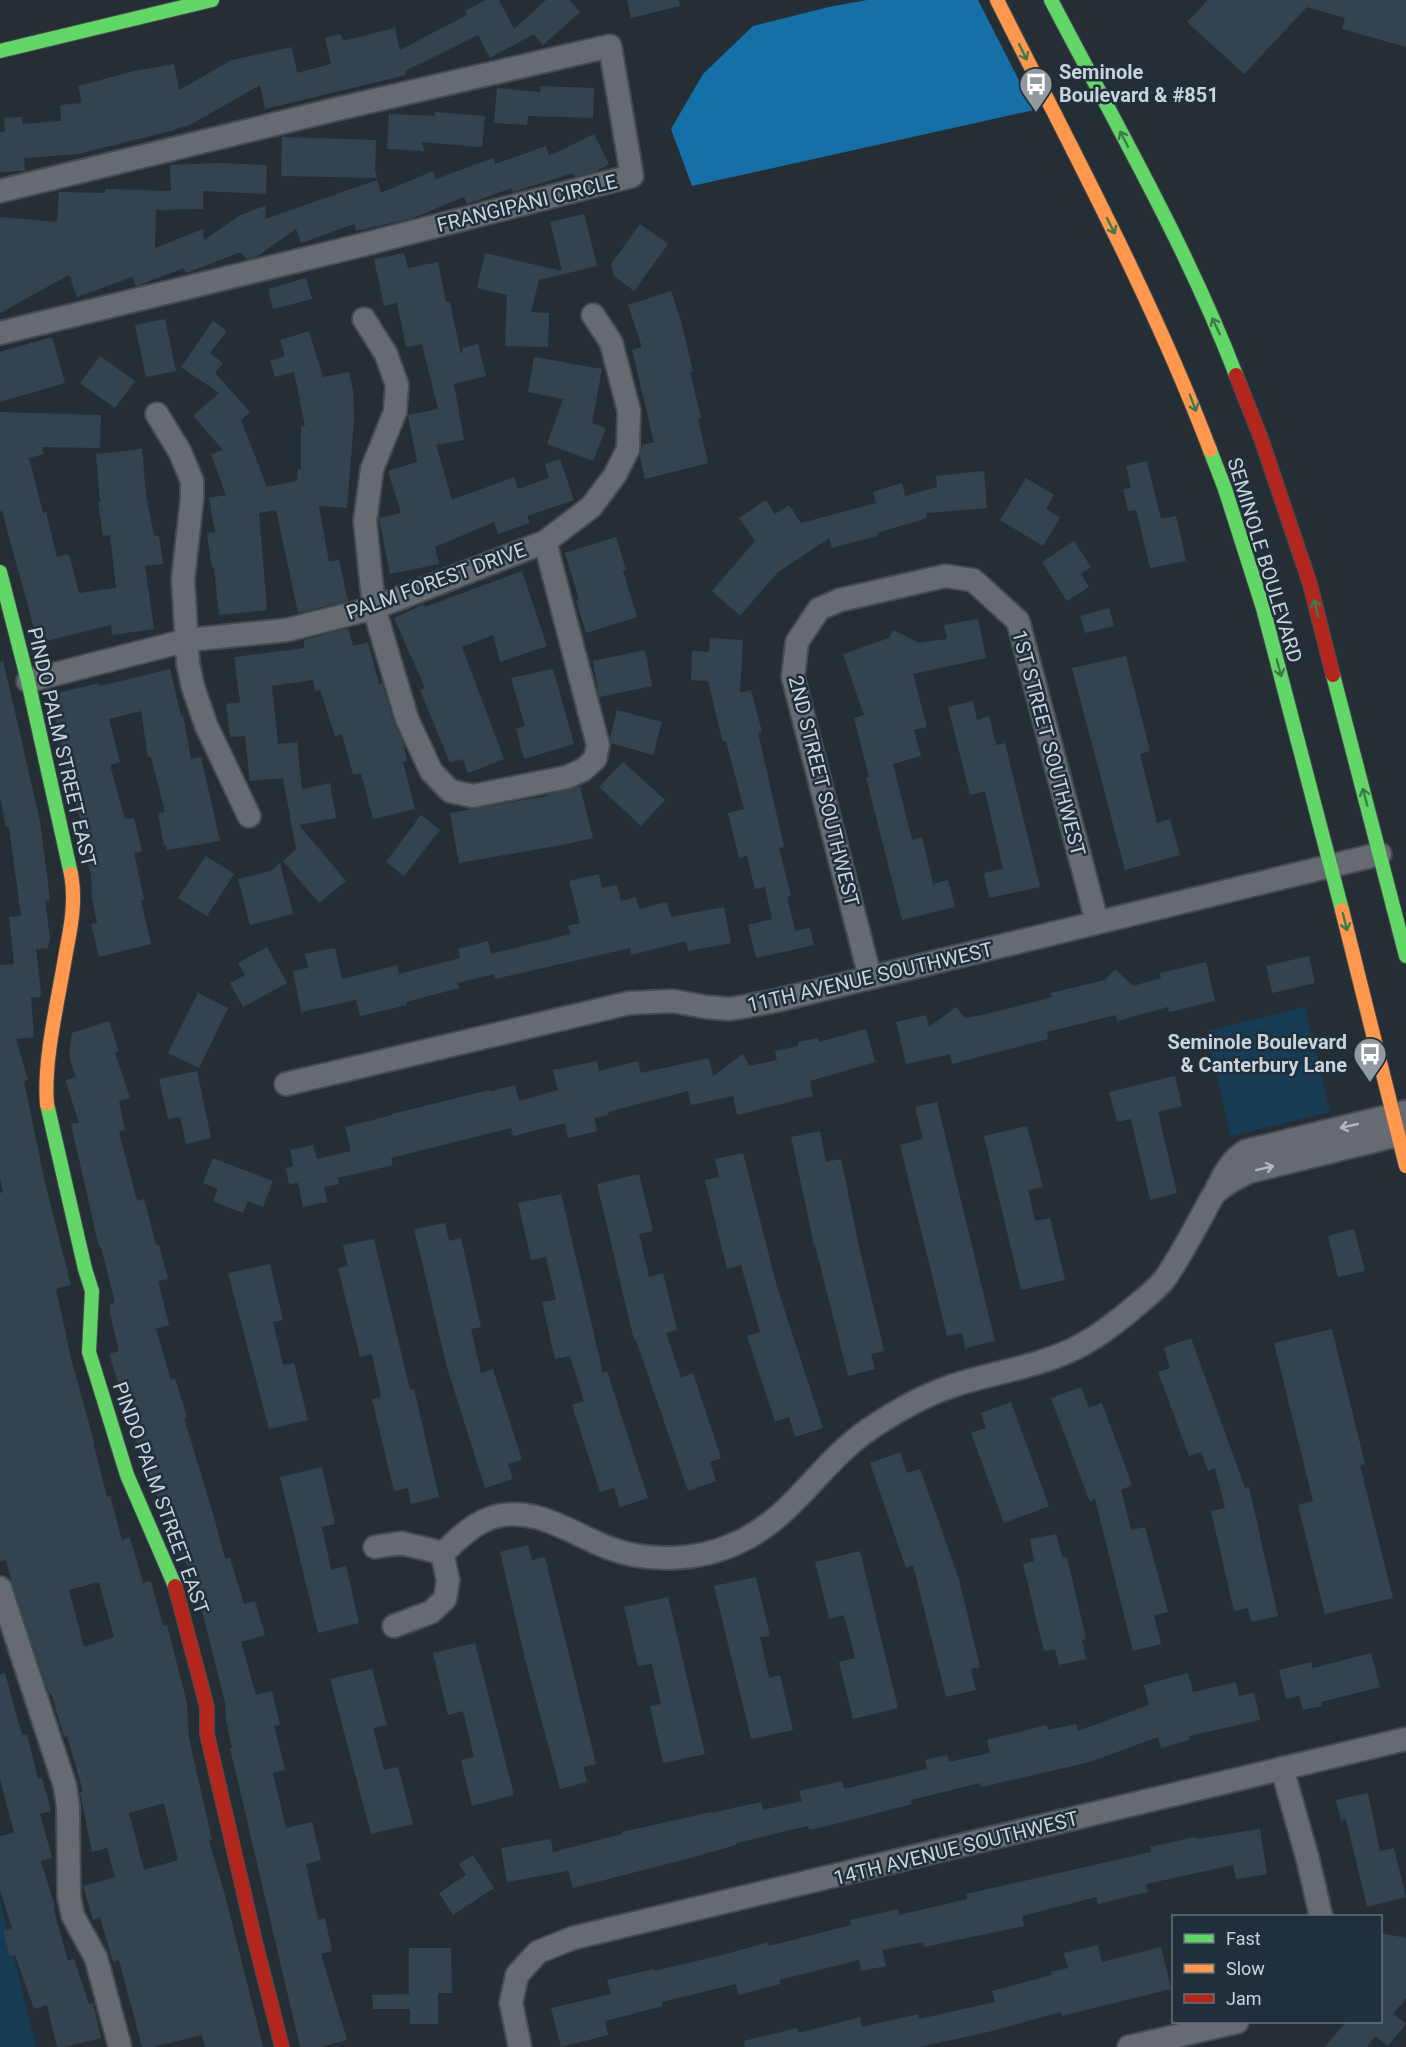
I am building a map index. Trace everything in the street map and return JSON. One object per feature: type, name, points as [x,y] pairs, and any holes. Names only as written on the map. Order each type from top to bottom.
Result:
[{"type":"main road","points":[[0,51],[212,0]]},
{"type":"main road","name":"SEMINOLE BOULEVARD","points":[[997,0],[1125,253],[1184,381],[1225,489],[1263,608],[1401,1124],[1406,1166]]},
{"type":"main road","name":"SEMINOLE BOULEVARD","points":[[1051,0],[1176,239],[1222,338],[1262,441],[1310,584],[1406,956]]},
{"type":"main road","name":"PINDO PALM STREET EAST","points":[[0,572],[28,681],[74,888],[72,920],[47,1075],[47,1102],[92,1291],[89,1352],[127,1475],[178,1592],[207,1707],[207,1734],[282,2047]]},
{"type":"street","name":"FRANGIPANI CIRCLE","points":[[0,191],[609,46],[632,176],[358,246],[0,333]]},
{"type":"street","name":"PALM FOREST DRIVE","points":[[28,681],[188,640],[287,630],[374,608],[545,542],[591,507],[615,475],[628,449],[628,411],[611,342],[593,315]]},
{"type":"street","points":[[364,320],[386,354],[396,385],[395,412],[372,470],[365,521],[374,608],[407,718],[431,771],[450,791],[473,796],[567,777],[583,770],[595,759],[598,745],[545,542]]},
{"type":"street","points":[[157,414],[180,452],[192,481],[183,579],[188,664],[193,687],[206,725],[249,816]]},
{"type":"street","name":"1ST STREET SOUTHWEST","points":[[819,609],[840,600],[945,576],[973,580],[1018,621],[1097,922]]},
{"type":"street","name":"2ND STREET SOUTHWEST","points":[[819,609],[796,642],[793,676],[870,977]]},
{"type":"street","name":"11TH AVENUE SOUTHWEST","points":[[286,1084],[629,1003],[673,1001],[730,1009],[770,1002],[1380,854]]},
{"type":"street","points":[[442,1552],[468,1530],[482,1522],[495,1517],[521,1514],[550,1522],[611,1549],[649,1557],[692,1556],[735,1544],[775,1521],[843,1450],[893,1414],[929,1395],[1055,1357],[1097,1336],[1165,1279],[1227,1169],[1237,1156],[1246,1151],[1401,1124]]},
{"type":"street","points":[[375,1547],[401,1543],[442,1552]]},
{"type":"street","points":[[394,1626],[431,1612],[446,1599],[448,1580],[442,1552]]},
{"type":"street","points":[[0,1588],[65,1786],[68,1806],[69,1897],[73,1916],[96,1958],[120,2047]]},
{"type":"street","name":"14TH AVENUE SOUTHWEST","points":[[520,2047],[511,2003],[517,1975],[538,1952],[573,1938],[1406,1739]]},
{"type":"street","points":[[1282,1768],[1308,1860],[1321,1915]]},
{"type":"street","points":[[1129,2047],[1233,2023]]},
{"type":"shaded area","points":[[1305,1007],[1330,1112],[1231,1136],[1206,1031]]},
{"type":"shaded area","points":[[0,1902],[36,2047],[0,2047]]},
{"type":"water","points":[[867,0],[978,0],[1034,110],[692,186],[671,129],[703,74],[753,26]]},
{"type":"building","points":[[486,0],[499,0],[514,29],[546,0],[569,0],[580,12],[543,45],[534,34],[490,58],[478,35],[405,71],[406,75],[265,109],[260,85],[188,126],[78,154],[24,158],[25,171],[0,172],[0,132],[5,132],[4,118],[22,117],[22,124],[61,121],[60,105],[82,103],[78,86],[134,71],[174,64],[179,90],[232,60],[292,47],[297,73],[331,64],[325,38],[341,34],[343,41],[395,28],[400,50],[467,15],[465,11]]},
{"type":"building","points":[[627,0],[679,0],[680,6],[631,18]]},
{"type":"building","points":[[1208,0],[1406,0],[1406,47],[1342,29],[1345,18],[1307,7],[1244,74],[1187,22]]},
{"type":"building","points":[[541,86],[594,88],[593,118],[528,116],[527,125],[494,123],[497,88],[540,92]]},
{"type":"building","points":[[435,112],[485,116],[482,147],[421,142],[425,151],[387,149],[389,114],[435,116]]},
{"type":"building","points":[[594,134],[609,164],[595,172],[575,177],[573,173],[513,192],[512,188],[467,204],[464,197],[410,219],[356,231],[354,224],[301,243],[296,229],[256,257],[246,259],[241,252],[186,273],[184,268],[136,286],[132,277],[77,297],[69,275],[0,313],[0,217],[57,222],[59,192],[105,193],[105,189],[171,191],[170,165],[218,163],[267,165],[266,194],[203,191],[203,209],[156,210],[155,248],[203,229],[204,240],[239,216],[266,205],[265,219],[377,180],[381,193],[433,171],[436,179],[493,158],[495,164],[546,146],[549,156]]},
{"type":"building","points":[[282,137],[376,140],[377,178],[281,176]]},
{"type":"building","points":[[584,214],[597,266],[539,280],[531,312],[549,313],[548,347],[505,346],[507,295],[477,288],[485,253],[562,271],[550,222]]},
{"type":"building","points":[[640,224],[668,244],[634,291],[614,276],[611,264]]},
{"type":"building","points":[[404,253],[408,268],[438,262],[446,302],[450,302],[461,355],[463,348],[478,344],[486,376],[454,384],[464,440],[436,445],[452,500],[514,477],[518,489],[549,478],[545,464],[560,459],[574,500],[527,516],[530,523],[498,534],[494,522],[435,547],[439,564],[390,574],[379,518],[401,513],[388,471],[417,462],[408,415],[438,409],[422,344],[406,347],[397,303],[384,306],[374,259]]},
{"type":"building","points":[[306,278],[312,299],[273,309],[268,289]]},
{"type":"building","points":[[671,291],[693,371],[690,372],[701,418],[698,419],[708,463],[645,479],[640,456],[642,445],[654,442],[632,350],[642,347],[628,305]]},
{"type":"building","points":[[165,319],[176,371],[146,377],[135,325]]},
{"type":"building","points":[[213,321],[227,331],[210,353],[223,363],[215,373],[250,412],[241,420],[267,487],[297,481],[298,469],[301,469],[301,426],[305,426],[294,372],[275,377],[270,361],[285,356],[280,340],[309,331],[323,377],[349,372],[353,390],[354,419],[347,508],[319,506],[329,562],[339,560],[348,601],[298,613],[276,510],[259,513],[267,610],[219,615],[214,567],[212,568],[207,533],[215,532],[209,498],[226,495],[211,454],[223,450],[193,416],[219,393],[181,367]]},
{"type":"building","points":[[52,337],[65,383],[0,402],[0,352]]},
{"type":"building","points":[[100,356],[135,381],[115,408],[80,383]]},
{"type":"building","points":[[534,357],[602,369],[592,423],[606,428],[593,461],[547,444],[563,399],[528,392]]},
{"type":"building","points":[[0,412],[101,415],[100,448],[42,447],[44,454],[29,458],[57,557],[69,554],[79,593],[116,588],[110,535],[103,536],[98,502],[100,502],[96,454],[142,449],[146,495],[154,536],[159,536],[163,564],[145,566],[154,629],[112,635],[111,625],[38,643],[2,511],[0,511]]},
{"type":"building","points":[[1147,461],[1161,519],[1176,516],[1186,561],[1150,568],[1136,510],[1128,511],[1123,489],[1131,488],[1126,466]]},
{"type":"building","points":[[984,471],[987,508],[926,513],[927,518],[877,533],[877,536],[832,548],[829,538],[777,573],[740,616],[712,591],[755,541],[739,518],[766,500],[775,514],[789,505],[801,523],[876,503],[873,492],[902,483],[905,496],[937,487],[936,476]]},
{"type":"building","points":[[1026,478],[1054,495],[1046,509],[1060,518],[1043,546],[1000,520]]},
{"type":"building","points":[[616,537],[626,570],[623,571],[637,617],[586,633],[576,600],[579,599],[565,553]]},
{"type":"building","points":[[1074,541],[1091,567],[1081,574],[1089,587],[1067,601],[1042,562]]},
{"type":"building","points":[[522,571],[547,646],[500,662],[493,635],[462,647],[504,759],[468,773],[463,759],[450,763],[420,690],[425,688],[394,618],[424,604],[425,607]]},
{"type":"building","points":[[1109,608],[1114,626],[1085,633],[1080,616]]},
{"type":"building","points":[[978,619],[986,658],[913,674],[927,727],[914,730],[921,756],[893,764],[912,840],[922,837],[933,884],[948,880],[955,907],[902,920],[866,777],[869,777],[854,718],[864,715],[843,654],[889,638],[893,630],[919,643],[947,639],[944,625]]},
{"type":"building","points":[[348,628],[353,646],[368,642],[379,684],[382,683],[394,723],[403,742],[407,761],[403,762],[415,809],[373,819],[361,773],[353,775],[342,734],[335,736],[320,690],[315,691],[313,680],[272,686],[278,744],[297,742],[302,789],[330,783],[336,818],[299,825],[346,881],[319,903],[283,861],[296,849],[283,778],[250,781],[245,736],[230,737],[226,704],[240,702],[234,657],[304,648],[304,640]]},
{"type":"building","points":[[710,638],[743,640],[740,693],[751,690],[762,732],[758,733],[784,847],[779,848],[791,896],[787,897],[795,931],[810,928],[814,945],[756,958],[748,925],[772,919],[765,887],[755,889],[747,856],[739,858],[728,813],[744,809],[726,741],[723,742],[708,681],[691,680],[692,651],[709,652]]},
{"type":"building","points":[[645,650],[652,686],[599,697],[593,661]]},
{"type":"building","points":[[1126,656],[1150,751],[1140,754],[1157,823],[1170,819],[1180,855],[1125,870],[1072,668]]},
{"type":"building","points":[[3,660],[40,821],[50,900],[45,901],[50,938],[48,948],[36,949],[41,993],[40,997],[31,998],[34,1037],[16,1039],[28,1080],[24,1081],[44,1178],[71,1285],[56,1289],[71,1358],[107,1497],[110,1496],[122,1540],[130,1537],[143,1583],[151,1581],[163,1626],[167,1625],[187,1703],[189,1738],[212,1840],[209,1841],[263,2047],[205,2047],[202,2035],[153,2047],[142,2047],[119,1960],[113,1962],[100,1917],[93,1920],[83,1886],[115,1877],[107,1848],[92,1852],[80,1792],[83,1791],[67,1736],[64,1737],[51,1693],[49,1694],[6,1560],[0,1561],[0,1193],[3,1192],[0,1179],[0,965],[14,964],[9,917],[21,916],[9,827],[6,827],[0,797],[0,661]],"holes":[[[99,1582],[114,1637],[84,1647],[69,1590]],[[164,1803],[178,1860],[144,1870],[129,1813]]]},
{"type":"building","points":[[170,669],[181,716],[183,715],[191,759],[201,757],[220,841],[167,850],[166,845],[164,846],[158,813],[165,812],[151,757],[148,757],[141,711],[109,719],[120,762],[110,765],[125,819],[134,818],[142,851],[134,853],[151,944],[99,957],[91,924],[97,923],[91,875],[80,831],[83,830],[50,695]]},
{"type":"building","points":[[553,669],[574,744],[524,759],[516,729],[525,726],[511,678]]},
{"type":"building","points":[[973,701],[977,720],[989,716],[996,745],[1005,743],[1040,887],[989,898],[984,873],[1003,869],[985,791],[970,795],[948,707]]},
{"type":"building","points":[[617,710],[662,722],[653,755],[611,743],[610,737]]},
{"type":"building","points":[[623,762],[665,800],[641,826],[599,787]]},
{"type":"building","points":[[580,787],[593,838],[459,863],[450,813],[547,796]]},
{"type":"building","points":[[421,815],[440,830],[404,876],[386,862]]},
{"type":"building","points":[[206,856],[234,874],[207,916],[178,898]]},
{"type":"building","points":[[280,863],[293,914],[250,925],[238,879],[271,871]]},
{"type":"building","points":[[599,874],[602,888],[617,885],[621,901],[636,897],[639,909],[667,902],[671,917],[724,907],[731,943],[688,951],[686,941],[631,955],[630,948],[495,979],[494,974],[457,983],[459,988],[406,1002],[407,1005],[360,1016],[356,1000],[301,1012],[293,971],[308,968],[305,954],[335,948],[342,979],[397,965],[399,974],[460,958],[458,949],[488,941],[491,954],[571,934],[568,926],[580,923],[569,881]]},
{"type":"building","points":[[267,947],[287,983],[243,1007],[230,983],[245,975],[238,963]]},
{"type":"building","points":[[1309,956],[1315,983],[1272,993],[1266,966]]},
{"type":"building","points":[[1206,962],[1215,1001],[1169,1012],[1168,1007],[1117,1021],[1116,1015],[1047,1032],[1048,1039],[952,1064],[950,1054],[906,1064],[896,1022],[926,1015],[929,1027],[956,1007],[965,1018],[983,1015],[1052,997],[1051,993],[1105,980],[1115,969],[1133,986],[1161,978],[1160,973]]},
{"type":"building","points":[[198,993],[228,1008],[199,1068],[168,1053]]},
{"type":"building","points":[[109,1021],[119,1052],[115,1053],[130,1098],[119,1101],[125,1130],[119,1132],[137,1201],[144,1199],[168,1279],[158,1281],[169,1325],[156,1329],[171,1380],[175,1378],[187,1417],[184,1418],[225,1559],[230,1558],[244,1604],[255,1601],[265,1635],[241,1642],[256,1695],[272,1691],[280,1725],[274,1726],[285,1770],[273,1773],[286,1828],[312,1822],[321,1860],[306,1864],[318,1920],[325,1918],[332,1951],[321,1954],[347,2040],[321,2047],[300,2047],[230,1748],[232,1748],[225,1702],[196,1587],[145,1468],[109,1354],[119,1351],[110,1313],[110,1304],[115,1303],[101,1247],[99,1247],[71,1124],[79,1123],[66,1082],[76,1077],[69,1056],[72,1033]]},
{"type":"building","points":[[866,1029],[875,1062],[810,1081],[813,1096],[737,1115],[733,1096],[691,1105],[688,1091],[608,1112],[609,1115],[594,1118],[597,1131],[568,1138],[565,1123],[513,1136],[511,1128],[391,1158],[393,1165],[338,1178],[339,1184],[324,1187],[327,1202],[303,1207],[298,1183],[289,1184],[286,1168],[293,1166],[290,1150],[313,1145],[317,1159],[351,1151],[345,1127],[489,1090],[489,1092],[515,1085],[519,1101],[558,1090],[553,1070],[597,1061],[599,1071],[638,1061],[641,1073],[709,1058],[713,1076],[743,1054],[749,1066],[777,1060],[775,1051],[798,1046],[798,1042],[818,1038],[819,1042]]},
{"type":"building","points":[[197,1071],[211,1138],[186,1144],[180,1117],[168,1119],[159,1079]]},
{"type":"building","points":[[1175,1076],[1182,1106],[1158,1112],[1177,1193],[1150,1200],[1131,1119],[1117,1122],[1109,1092]]},
{"type":"building","points":[[937,1102],[995,1341],[965,1348],[962,1333],[947,1336],[900,1145],[923,1139],[915,1107]]},
{"type":"building","points":[[1027,1126],[1043,1187],[1028,1190],[1035,1221],[1050,1218],[1065,1280],[1021,1290],[984,1136]]},
{"type":"building","points":[[820,1131],[826,1162],[841,1159],[884,1351],[871,1354],[875,1369],[848,1376],[814,1245],[791,1137]]},
{"type":"building","points":[[743,1153],[777,1287],[823,1428],[795,1437],[789,1417],[775,1422],[747,1336],[760,1332],[741,1265],[727,1269],[705,1180],[719,1177],[715,1159]]},
{"type":"building","points":[[213,1158],[273,1181],[263,1207],[248,1201],[243,1213],[213,1201],[218,1189],[203,1183]]},
{"type":"building","points":[[639,1174],[653,1231],[639,1234],[649,1277],[663,1273],[677,1330],[666,1333],[681,1378],[693,1373],[721,1458],[710,1462],[716,1481],[688,1491],[636,1340],[634,1340],[597,1184]]},
{"type":"building","points":[[561,1194],[603,1373],[607,1371],[648,1498],[620,1507],[614,1488],[600,1492],[572,1405],[584,1401],[570,1356],[555,1359],[542,1302],[556,1300],[546,1257],[531,1260],[518,1203]]},
{"type":"building","points":[[445,1223],[449,1241],[461,1238],[481,1327],[471,1329],[481,1373],[493,1369],[522,1460],[508,1464],[513,1479],[485,1488],[447,1367],[414,1229]]},
{"type":"building","points":[[1354,1229],[1365,1271],[1338,1277],[1328,1236]]},
{"type":"building","points":[[374,1239],[410,1390],[414,1389],[439,1497],[411,1504],[408,1488],[394,1491],[372,1399],[381,1397],[372,1354],[360,1357],[338,1268],[348,1266],[343,1245]]},
{"type":"building","points":[[270,1264],[283,1320],[273,1322],[283,1365],[294,1363],[308,1420],[269,1429],[228,1273]]},
{"type":"building","points":[[1332,1329],[1365,1464],[1360,1465],[1393,1598],[1325,1614],[1298,1505],[1313,1501],[1274,1343]]},
{"type":"building","points":[[1191,1338],[1245,1488],[1249,1487],[1278,1616],[1251,1622],[1248,1608],[1234,1611],[1211,1511],[1225,1508],[1215,1468],[1208,1471],[1201,1452],[1189,1456],[1158,1372],[1170,1368],[1164,1348]]},
{"type":"building","points":[[1081,1387],[1089,1408],[1102,1403],[1132,1485],[1121,1490],[1131,1530],[1145,1527],[1168,1612],[1154,1615],[1161,1644],[1133,1651],[1095,1499],[1090,1502],[1051,1398]]},
{"type":"building","points":[[1011,1402],[1049,1506],[1004,1523],[971,1433],[986,1428],[981,1413]]},
{"type":"building","points":[[900,1452],[907,1473],[920,1469],[959,1579],[980,1667],[971,1669],[976,1690],[946,1697],[913,1565],[906,1568],[870,1463]]},
{"type":"building","points":[[322,1467],[335,1524],[322,1527],[331,1570],[346,1566],[359,1623],[318,1633],[280,1477]]},
{"type":"building","points":[[1056,1534],[1062,1557],[1067,1557],[1086,1639],[1082,1640],[1086,1659],[1059,1665],[1055,1649],[1044,1651],[1023,1564],[1034,1561],[1030,1539]]},
{"type":"building","points":[[528,1545],[532,1560],[545,1557],[596,1764],[583,1767],[587,1782],[560,1789],[525,1659],[500,1552]]},
{"type":"building","points":[[860,1551],[898,1708],[853,1719],[839,1662],[855,1658],[844,1615],[829,1619],[815,1562]]},
{"type":"building","points":[[756,1577],[770,1636],[760,1637],[769,1678],[780,1675],[793,1730],[751,1739],[714,1586]]},
{"type":"building","points":[[668,1597],[705,1754],[663,1763],[650,1706],[661,1704],[652,1664],[638,1666],[624,1607]]},
{"type":"building","points":[[475,1643],[514,1795],[472,1806],[461,1760],[474,1757],[463,1711],[448,1715],[433,1653]]},
{"type":"building","points":[[1371,1653],[1380,1687],[1321,1702],[1322,1706],[1303,1710],[1299,1696],[1286,1699],[1279,1670],[1311,1662],[1313,1668]]},
{"type":"building","points":[[372,1669],[387,1725],[373,1728],[384,1770],[398,1767],[413,1824],[371,1834],[330,1679]]},
{"type":"building","points":[[5,1673],[22,1735],[27,1734],[38,1779],[42,1778],[51,1811],[40,1814],[52,1858],[41,1861],[55,1907],[53,1907],[68,1961],[74,1959],[89,2004],[93,2003],[101,2038],[64,2047],[57,2047],[47,2005],[34,2009],[15,1955],[10,1956],[3,1931],[12,1928],[0,1890],[0,1836],[14,1833],[0,1778],[0,1674]]},
{"type":"building","points":[[1188,1673],[1193,1692],[1236,1682],[1239,1696],[1254,1693],[1260,1720],[1189,1736],[1190,1740],[1161,1748],[1158,1737],[1090,1762],[981,1787],[980,1783],[911,1800],[912,1804],[851,1820],[809,1830],[808,1826],[736,1843],[736,1845],[679,1861],[573,1888],[568,1871],[507,1882],[501,1848],[551,1839],[553,1852],[622,1834],[622,1832],[761,1802],[763,1810],[802,1801],[799,1791],[842,1781],[844,1789],[927,1769],[925,1760],[947,1755],[949,1762],[990,1753],[987,1740],[1047,1725],[1048,1730],[1076,1724],[1078,1731],[1149,1705],[1144,1685]]},
{"type":"building","points":[[1368,1793],[1380,1851],[1394,1848],[1406,1897],[1367,1907],[1346,1819],[1341,1820],[1336,1800]]},
{"type":"building","points":[[1260,1829],[1267,1874],[1236,1879],[1233,1865],[1146,1884],[1148,1892],[1098,1904],[1096,1897],[1022,1916],[1024,1926],[924,1947],[923,1942],[882,1950],[886,1966],[861,1971],[859,1960],[779,1980],[780,1984],[739,1995],[736,1984],[662,2002],[663,2006],[605,2021],[608,2035],[561,2047],[551,2008],[611,1994],[607,1980],[653,1969],[654,1971],[768,1942],[769,1946],[851,1925],[850,1920],[898,1909],[899,1915],[967,1899],[966,1894],[1151,1852],[1150,1847],[1195,1837],[1196,1839]]},
{"type":"building","points":[[473,1855],[494,1888],[453,1915],[439,1893],[466,1875],[459,1864]]},
{"type":"building","points":[[1382,1933],[1406,1938],[1406,1998],[1393,2014],[1406,2024],[1388,2046],[1375,2036],[1367,2047],[1325,2047],[1345,2023],[1382,2023]]},
{"type":"building","points":[[1098,1945],[1102,1962],[1161,1947],[1171,1989],[1062,2016],[1061,2012],[988,2032],[919,2047],[745,2047],[744,2041],[797,2028],[799,2033],[860,2017],[862,2027],[918,2014],[919,2019],[995,2002],[992,1991],[1052,1975],[1051,1972],[1068,1968],[1064,1953]]},
{"type":"building","points":[[409,1948],[451,1948],[452,1993],[438,1993],[438,2024],[410,2024],[410,2009],[373,2009],[372,1995],[409,1994]]},
{"type":"traffic: fast","points":[[0,51],[212,0]]},
{"type":"traffic: fast","points":[[1051,0],[1172,232],[1236,375]]},
{"type":"traffic: fast","points":[[1210,450],[1225,489],[1263,608],[1342,910]]},
{"type":"traffic: fast","points":[[0,572],[28,681],[71,874]]},
{"type":"traffic: fast","points":[[1333,675],[1406,956]]},
{"type":"traffic: fast","points":[[47,1104],[92,1291],[89,1352],[127,1475],[175,1586]]},
{"type":"traffic: slow","points":[[997,0],[1136,279],[1187,392],[1210,450]]},
{"type":"traffic: slow","points":[[47,1104],[49,1048],[70,933],[73,894],[71,874]]},
{"type":"traffic: slow","points":[[1342,910],[1406,1166]]},
{"type":"traffic: jam","points":[[1236,375],[1262,441],[1310,584],[1333,675]]},
{"type":"traffic: jam","points":[[175,1586],[207,1707],[207,1734],[282,2047]]},
{"type":"place","name":"Seminole Boulevard & #851","points":[[1036,113]]},
{"type":"place","name":"Seminole Boulevard & Canterbury Lane","points":[[1370,1083]]}]
